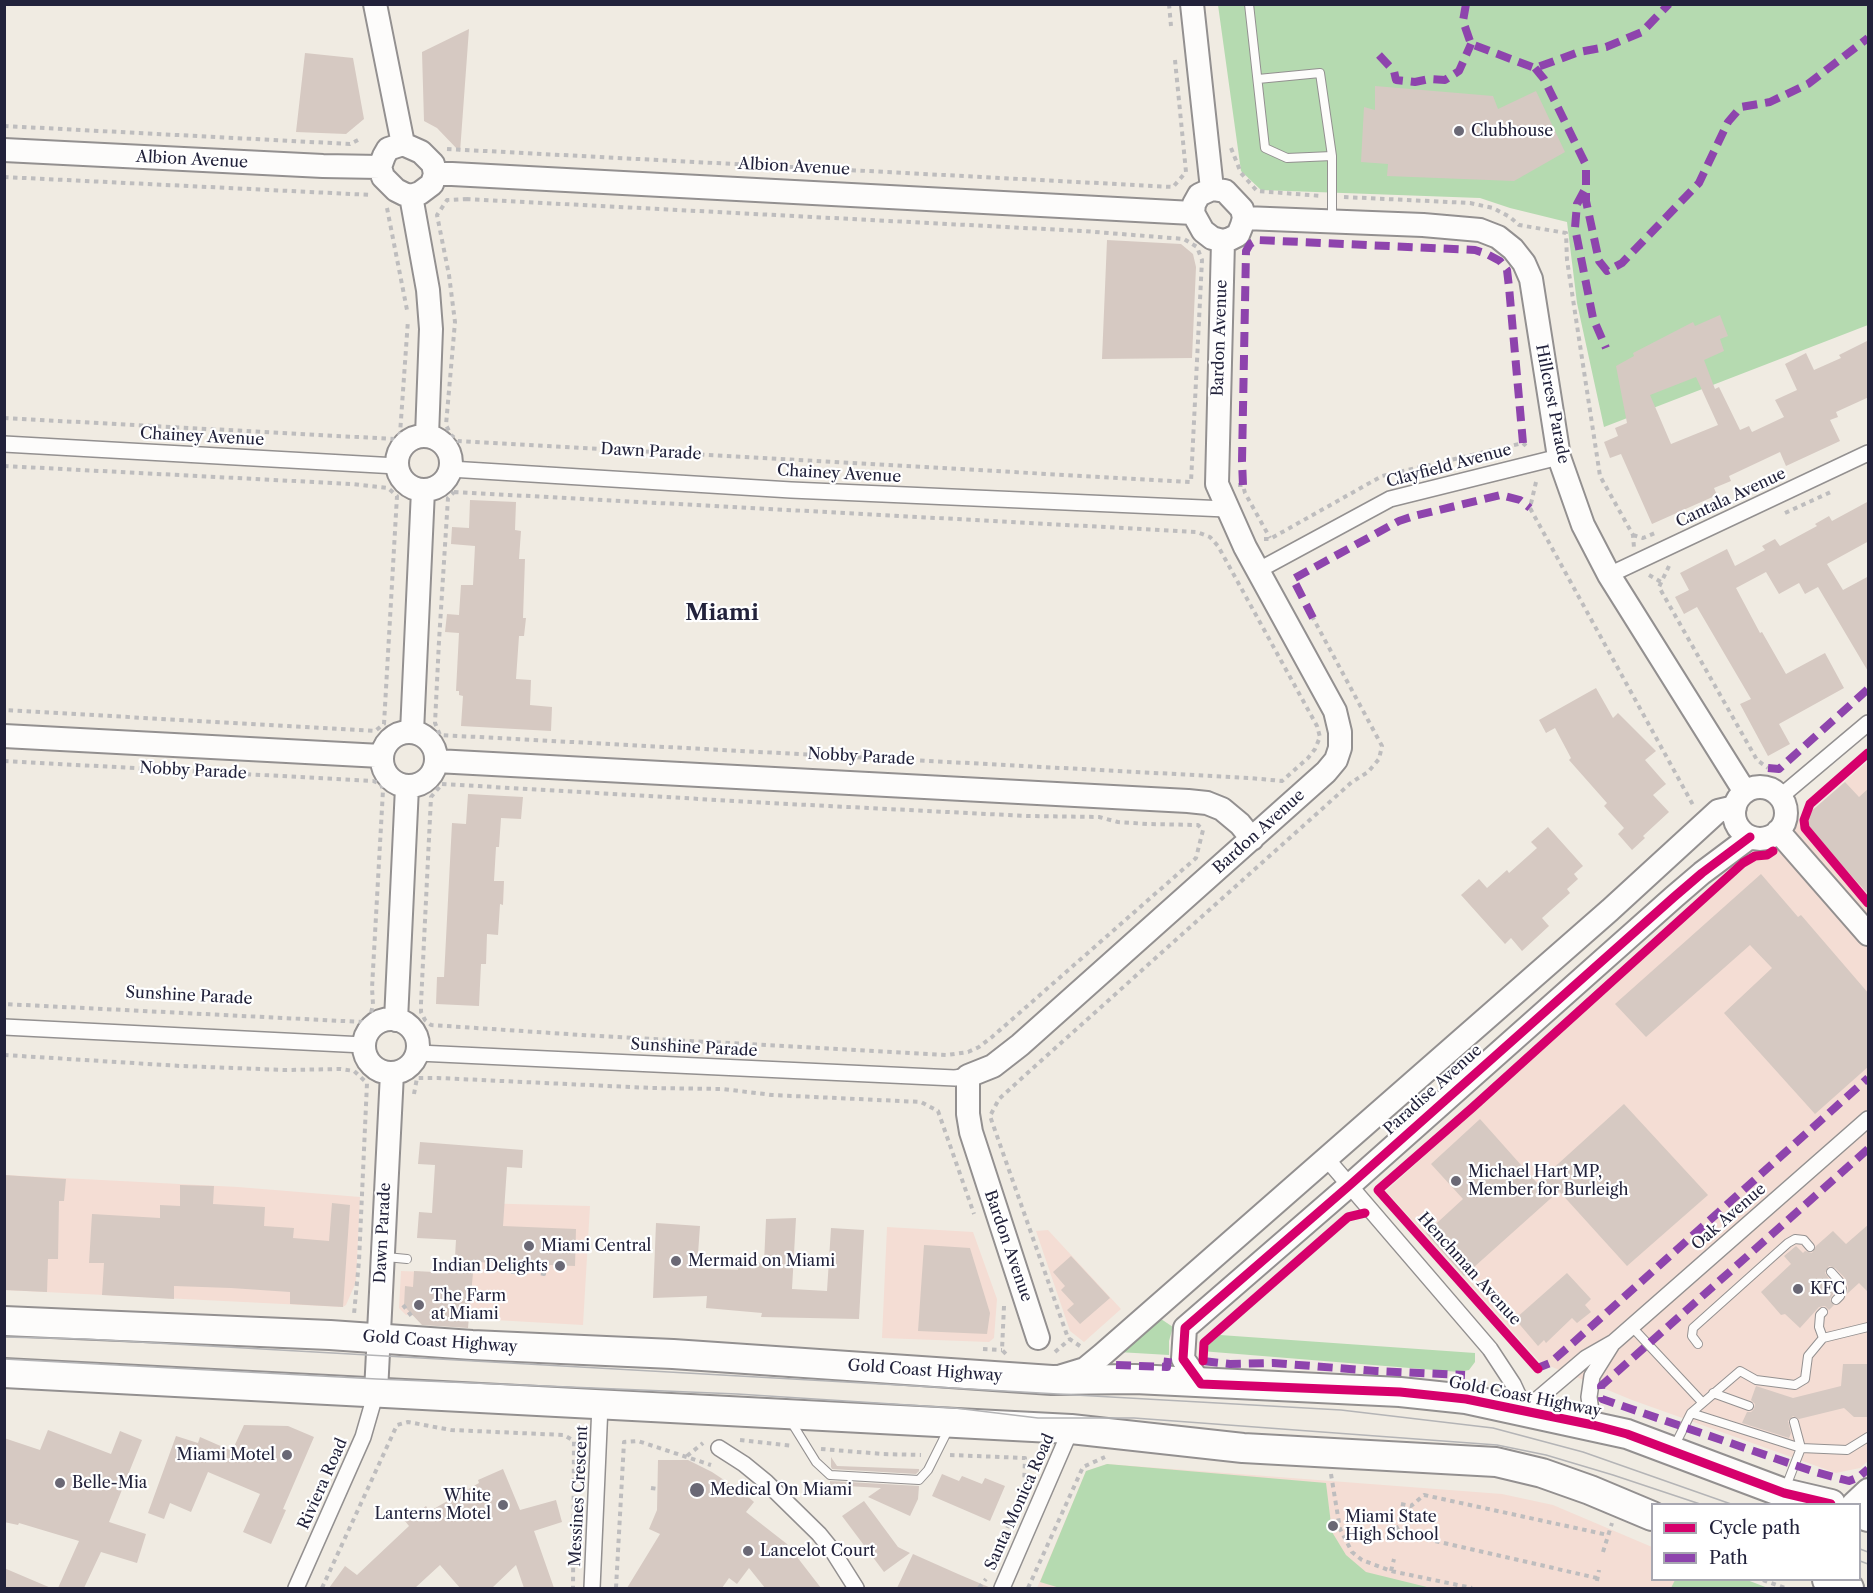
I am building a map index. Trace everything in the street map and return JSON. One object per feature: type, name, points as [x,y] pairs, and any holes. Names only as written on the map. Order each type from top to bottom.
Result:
[{"type":"highway","name":"Gold Coast Highway","points":[[4,1322],[379,1338],[1052,1380],[1135,1379],[1400,1392],[1466,1399],[1593,1425],[1627,1434],[1784,1493],[1827,1503]]},
{"type":"highway","points":[[4,1373],[1071,1429],[1243,1448],[1496,1462],[1542,1473],[1651,1515]]},
{"type":"highway","points":[[1830,1581],[1850,1588]]},
{"type":"street","points":[[375,4],[403,144]]},
{"type":"street","points":[[1192,4],[1212,189]]},
{"type":"street","points":[[403,144],[427,157],[433,164],[435,174],[432,184],[426,190],[411,196],[396,190],[384,177],[380,167],[388,149],[403,144]]},
{"type":"street","name":"Albion Avenue","points":[[4,150],[380,167]]},
{"type":"street","name":"Albion Avenue","points":[[435,174],[1193,213]]},
{"type":"street","points":[[1212,189],[1225,191],[1231,196],[1242,208],[1244,218],[1238,235],[1223,241],[1212,238],[1203,231],[1193,213],[1194,204],[1199,195],[1212,189]]},
{"type":"street","points":[[411,196],[428,290],[431,329],[427,436]]},
{"type":"street","name":"Hillcrest Parade","points":[[1244,218],[1480,230],[1498,237],[1513,249],[1524,263],[1531,279],[1559,457],[1583,525],[1609,575],[1740,800]]},
{"type":"street","name":"Bardon Avenue","points":[[1038,1338],[971,1132],[968,1114],[968,1076],[993,1066],[1020,1045],[1326,772],[1336,760],[1340,748],[1340,732],[1335,711],[1257,571],[1226,508],[1216,480],[1223,241]]},
{"type":"street","points":[[427,436],[438,439],[445,445],[451,459],[445,480],[438,486],[423,490],[409,486],[401,478],[397,466],[399,452],[406,442],[414,437],[427,436]]},
{"type":"street","name":"Chainey Avenue","points":[[4,444],[397,466]]},
{"type":"street","name":"Cantala Avenue","points":[[1609,575],[1869,453]]},
{"type":"street","name":"Clayfield Avenue","points":[[1257,571],[1390,499],[1559,457]]},
{"type":"street","name":"Chainey Avenue","points":[[450,469],[791,490],[1226,508]]},
{"type":"street","points":[[412,732],[423,490]]},
{"type":"street","points":[[1780,797],[1869,723]]},
{"type":"street","points":[[412,732],[422,735],[429,741],[434,749],[436,761],[430,776],[423,782],[407,787],[394,782],[386,774],[381,756],[391,738],[399,733],[412,732]]},
{"type":"street","name":"Nobby Parade","points":[[4,736],[381,756]]},
{"type":"street","name":"Nobby Parade","points":[[436,761],[1188,801],[1207,803],[1222,809],[1240,824],[1252,839]]},
{"type":"street","points":[[396,1020],[407,787]]},
{"type":"street","points":[[1752,789],[1767,789],[1780,797],[1785,811],[1778,831],[1765,838],[1750,837],[1738,828],[1734,814],[1740,800],[1752,789]]},
{"type":"street","name":"Paradise Avenue","points":[[1052,1380],[1085,1369],[1610,910],[1718,812],[1740,800]]},
{"type":"street","points":[[1778,831],[1869,934]]},
{"type":"street","name":"Paradise Avenue","points":[[1185,1328],[1681,891],[1750,837]]},
{"type":"street","points":[[396,1020],[412,1029],[417,1037],[418,1053],[412,1064],[405,1070],[384,1073],[368,1062],[364,1045],[366,1036],[374,1026],[382,1021],[396,1020]]},
{"type":"street","points":[[4,1027],[364,1045]]},
{"type":"street","name":"Sunshine Parade","points":[[418,1053],[955,1078],[968,1076]]},
{"type":"street","name":"Dawn Parade","points":[[376,1392],[392,1073]]},
{"type":"street","name":"Oak Avenue","points":[[1525,1410],[1586,1358],[1614,1342],[1869,1119]]},
{"type":"street","points":[[1326,1158],[1490,1349],[1513,1384],[1525,1410]]},
{"type":"street","points":[[1160,1302],[1185,1328],[1183,1359],[1201,1384]]},
{"type":"street","name":"Oak Avenue","points":[[1593,1425],[1589,1397],[1592,1376],[1614,1342]]},
{"type":"street","name":"Riviera Road","points":[[296,1588],[369,1423],[376,1392]]},
{"type":"street","name":"Messines Crescent","points":[[592,1588],[600,1405]]},
{"type":"street","name":"Santa Monica Road","points":[[1002,1588],[1071,1429]]},
{"type":"street","points":[[719,1448],[766,1482],[819,1534],[856,1588]]},
{"type":"street","points":[[1854,1503],[1869,1490]]},
{"type":"lane","points":[[1249,4],[1265,148],[1287,158],[1332,156]]},
{"type":"lane","points":[[1258,80],[1320,73],[1332,156],[1332,221]]},
{"type":"lane","points":[[1698,1344],[1692,1336],[1693,1328],[1788,1243],[1795,1239],[1804,1240],[1810,1247]]},
{"type":"lane","points":[[382,1257],[407,1259]]},
{"type":"lane","points":[[1832,1272],[1840,1282],[1842,1289],[1836,1300]]},
{"type":"lane","points":[[1823,1312],[1820,1315],[1819,1327],[1823,1338]]},
{"type":"lane","points":[[1632,1326],[1702,1402]]},
{"type":"lane","points":[[1671,1452],[1691,1413],[1740,1371],[1756,1380],[1795,1385],[1805,1379],[1808,1356],[1823,1338],[1869,1327]]},
{"type":"lane","points":[[1713,1393],[1749,1406]]},
{"type":"lane","points":[[1691,1413],[1801,1448],[1847,1450],[1869,1437]]},
{"type":"lane","points":[[786,1414],[822,1469],[830,1475],[919,1480],[928,1470],[951,1423]]},
{"type":"lane","points":[[1784,1493],[1801,1448],[1794,1422]]},
{"type":"path","points":[[1169,4],[1172,28]]},
{"type":"path","points":[[4,466],[340,483],[388,488],[397,496],[385,714],[384,724],[375,731],[4,710]]},
{"type":"path","points":[[1236,485],[1243,485],[1270,539]]},
{"type":"path","points":[[1649,574],[1661,582],[1659,587],[1685,636],[1757,760],[1768,768]]},
{"type":"path","points":[[417,1078],[723,1089],[772,1095],[921,1102],[938,1111]]},
{"type":"path","points":[[1394,1177],[1496,1087]]},
{"type":"path","points":[[1204,1352],[1204,1343],[1330,1233]]},
{"type":"path","points":[[736,1439],[807,1448],[883,1454],[934,1455]]},
{"type":"path","points":[[616,1588],[624,1442],[638,1441],[714,1467]]},
{"type":"path","points":[[685,1457],[704,1442]]},
{"type":"path","points":[[1028,1588],[1083,1467],[1092,1463]]},
{"type":"path","points":[[1331,1474],[1340,1529],[1349,1546],[1362,1560],[1391,1571],[1472,1588]]},
{"type":"path","points":[[651,1488],[658,1489]]},
{"type":"path","points":[[1401,1504],[1411,1506],[1424,1495],[1608,1535]]},
{"type":"path","points":[[1603,1552],[1613,1519]]},
{"type":"path","points":[[1396,1526],[1400,1533],[1398,1542]]},
{"type":"path","points":[[1400,1533],[1597,1580],[1599,1570]]},
{"type":"path","points":[[1391,1571],[1394,1559]]},
{"type":"path","points":[[1766,1581],[1785,1588]]},
{"type":"shaded area","points":[[1868,761],[1868,1461],[1860,1468],[1836,1473],[1632,1400],[1540,1362],[1386,1191],[1728,880]]},
{"type":"shaded area","points":[[4,1175],[238,1187],[360,1197],[356,1282],[343,1307],[5,1290]]},
{"type":"shaded area","points":[[474,1203],[590,1206],[583,1325],[406,1315],[399,1308],[401,1271],[473,1274]]},
{"type":"shaded area","points":[[887,1227],[973,1232],[997,1299],[994,1338],[989,1342],[882,1338]]},
{"type":"shaded area","points":[[1048,1230],[1121,1309],[1084,1342],[1070,1331],[1036,1231]]},
{"type":"shaded area","name":"Miami State High School","points":[[1107,1464],[1502,1494],[1553,1505],[1651,1547],[1651,1581],[1730,1581],[1748,1588],[1037,1588],[1086,1471]]},
{"type":"green space","points":[[1218,5],[1868,5],[1868,325],[1604,427],[1577,303],[1567,222],[1480,198],[1261,190],[1241,171]]},
{"type":"green space","points":[[1155,1315],[1173,1327],[1169,1341],[1169,1355],[1118,1352]]},
{"type":"green space","points":[[1220,1335],[1475,1353],[1475,1362],[1469,1370],[1459,1372],[1201,1351]]},
{"type":"green space","points":[[1107,1464],[1326,1483],[1332,1532],[1346,1555],[1366,1572],[1431,1588],[1060,1588],[1040,1582],[1086,1471]]},
{"type":"green space","points":[[1674,1581],[1750,1581],[1768,1588],[1671,1588]]},
{"type":"building","points":[[469,29],[460,152],[437,128],[424,121],[422,52]]},
{"type":"building","points":[[305,53],[353,58],[364,119],[346,134],[296,132]]},
{"type":"building","name":"Clubhouse","points":[[1375,86],[1493,96],[1498,109],[1536,91],[1565,152],[1514,181],[1387,176],[1388,164],[1361,162],[1364,107],[1375,110]]},
{"type":"building","points":[[1107,240],[1181,244],[1193,254],[1196,267],[1192,358],[1102,359]]},
{"type":"building","points":[[1720,315],[1728,336],[1720,339],[1724,351],[1704,360],[1715,389],[1719,387],[1740,430],[1749,426],[1752,432],[1784,417],[1775,400],[1797,390],[1785,364],[1806,353],[1814,370],[1841,358],[1839,355],[1869,340],[1869,397],[1836,412],[1838,417],[1830,420],[1840,441],[1786,466],[1780,452],[1729,476],[1731,481],[1714,488],[1717,495],[1652,524],[1621,454],[1610,458],[1604,442],[1618,436],[1615,428],[1627,423],[1616,366],[1634,356],[1633,353],[1693,322],[1695,326]],"holes":[[[1696,377],[1718,425],[1671,444],[1650,395]]]},
{"type":"building","points":[[470,500],[516,502],[515,530],[521,531],[519,559],[525,559],[523,618],[526,618],[524,636],[519,636],[516,679],[531,680],[530,705],[552,707],[551,731],[461,726],[463,696],[456,691],[459,633],[445,632],[447,614],[459,615],[461,585],[473,585],[475,546],[451,544],[452,527],[469,528]]},
{"type":"building","points":[[1869,501],[1869,541],[1827,564],[1843,590],[1869,576],[1869,673],[1818,587],[1805,594],[1799,583],[1779,594],[1766,572],[1736,588],[1760,633],[1762,632],[1786,674],[1825,653],[1844,688],[1779,724],[1790,744],[1768,756],[1740,704],[1751,699],[1697,607],[1684,614],[1675,597],[1689,590],[1680,573],[1727,549],[1735,566],[1765,550],[1762,546],[1775,539],[1780,546],[1817,526],[1815,524],[1829,516],[1832,521]]},
{"type":"building","points":[[1596,688],[1613,718],[1618,713],[1656,751],[1645,760],[1666,784],[1653,795],[1669,812],[1643,836],[1645,838],[1632,850],[1618,834],[1624,828],[1604,806],[1607,803],[1569,760],[1571,758],[1555,728],[1546,733],[1539,720]]},
{"type":"building","points":[[1845,782],[1859,797],[1869,788],[1869,895],[1809,829],[1808,814]]},
{"type":"building","points":[[468,794],[523,797],[521,819],[501,818],[494,881],[504,881],[503,905],[500,904],[498,935],[487,934],[486,964],[481,964],[479,1006],[436,1004],[437,977],[444,977],[452,823],[466,824]]},
{"type":"building","points":[[1548,827],[1583,866],[1574,874],[1578,879],[1567,889],[1570,893],[1542,918],[1549,926],[1522,951],[1511,938],[1505,944],[1461,895],[1479,879],[1487,888],[1507,870],[1509,873],[1537,848],[1531,842]]},
{"type":"building","points":[[1761,874],[1798,917],[1801,915],[1869,994],[1869,1066],[1815,1114],[1724,1013],[1772,968],[1750,945],[1646,1037],[1615,1004]]},
{"type":"building","points":[[1624,1104],[1708,1195],[1627,1266],[1559,1191],[1464,1276],[1426,1233],[1463,1199],[1431,1164],[1480,1119],[1537,1183]]},
{"type":"building","points":[[420,1142],[523,1150],[522,1168],[507,1167],[503,1226],[576,1229],[575,1266],[474,1262],[468,1328],[422,1325],[404,1306],[405,1286],[413,1287],[414,1271],[454,1273],[456,1240],[417,1238],[419,1212],[432,1213],[435,1165],[418,1164]]},
{"type":"building","points":[[4,1175],[66,1179],[64,1201],[59,1201],[58,1259],[48,1259],[47,1292],[4,1290]]},
{"type":"building","points":[[180,1185],[214,1186],[213,1204],[265,1207],[264,1226],[294,1228],[293,1238],[329,1241],[332,1203],[350,1205],[343,1307],[290,1304],[290,1292],[231,1288],[174,1286],[174,1299],[102,1295],[104,1263],[89,1263],[92,1214],[160,1218],[160,1205],[180,1206]]},
{"type":"building","points":[[796,1218],[792,1289],[827,1291],[831,1228],[864,1230],[859,1319],[761,1317],[762,1313],[706,1308],[707,1296],[653,1298],[656,1223],[700,1226],[697,1268],[738,1270],[738,1261],[764,1263],[766,1219]]},
{"type":"building","points":[[1869,1224],[1869,1293],[1859,1283],[1847,1294],[1848,1287],[1845,1278],[1835,1268],[1829,1266],[1825,1273],[1836,1289],[1830,1299],[1834,1305],[1829,1310],[1825,1306],[1819,1307],[1800,1328],[1785,1314],[1781,1315],[1761,1292],[1791,1264],[1784,1256],[1796,1246],[1803,1253],[1805,1251],[1812,1253],[1816,1246],[1833,1231],[1846,1244]]},
{"type":"building","points":[[924,1245],[970,1248],[990,1313],[987,1334],[918,1331]]},
{"type":"building","points":[[1071,1256],[1110,1298],[1080,1324],[1067,1310],[1074,1304],[1061,1290],[1065,1286],[1053,1272]]},
{"type":"building","points":[[1567,1273],[1591,1299],[1585,1305],[1591,1312],[1577,1323],[1572,1318],[1546,1343],[1544,1340],[1538,1346],[1515,1319]]},
{"type":"building","points":[[1843,1364],[1869,1364],[1869,1417],[1854,1417],[1844,1408],[1799,1419],[1793,1416],[1788,1421],[1791,1433],[1789,1438],[1742,1423],[1747,1412],[1754,1409],[1755,1404],[1751,1400],[1756,1386],[1793,1398],[1841,1386]]},
{"type":"building","points":[[244,1425],[288,1426],[314,1437],[283,1509],[286,1510],[271,1544],[243,1532],[260,1494],[208,1472],[191,1512],[170,1503],[164,1519],[148,1513],[176,1436],[198,1443],[200,1437],[232,1451]]},
{"type":"building","points":[[48,1430],[111,1454],[120,1431],[142,1440],[109,1522],[146,1534],[137,1563],[101,1552],[84,1588],[58,1588],[79,1541],[19,1523],[18,1525],[4,1522],[4,1438],[40,1450]]},
{"type":"building","points":[[831,1457],[837,1466],[919,1469],[919,1471],[916,1474],[832,1469]]},
{"type":"building","points":[[658,1460],[688,1460],[712,1472],[745,1494],[754,1502],[746,1512],[787,1544],[821,1588],[765,1588],[749,1568],[737,1584],[729,1578],[722,1588],[627,1588],[660,1534],[649,1529],[657,1510]]},
{"type":"building","points":[[503,1469],[520,1510],[556,1500],[562,1522],[534,1531],[554,1588],[524,1588],[516,1565],[492,1588],[460,1588],[440,1565],[415,1588],[329,1588],[345,1566],[357,1575],[409,1526],[405,1521],[426,1506],[430,1511],[479,1483],[478,1480]]},
{"type":"building","points":[[942,1474],[959,1481],[962,1476],[982,1484],[985,1478],[1005,1486],[990,1521],[932,1496]]},
{"type":"building","points":[[830,1481],[919,1486],[918,1499],[910,1516],[868,1497],[881,1488],[830,1485]]},
{"type":"building","points":[[864,1501],[898,1547],[910,1553],[884,1572],[842,1516]]},
{"type":"building","points":[[913,1554],[958,1574],[991,1588],[897,1588]]},
{"type":"building","points":[[4,1568],[51,1588],[4,1588]]},
{"type":"tram line","points":[[4,1337],[85,1339],[1341,1410],[1493,1428],[1583,1452],[1728,1503]]},
{"type":"tram line","points":[[4,1359],[377,1379],[737,1394],[955,1408],[1038,1418],[1134,1418],[1497,1445],[1546,1455],[1697,1503]]},
{"type":"tram line","points":[[1861,1549],[1868,1552]]},
{"type":"tram line","points":[[1861,1561],[1868,1564]]},
{"type":"marked path","points":[[1466,4],[1463,21],[1471,44],[1535,68],[1579,52],[1606,47],[1642,32],[1669,4]]},
{"type":"marked path","points":[[1535,68],[1544,79],[1586,165],[1586,201],[1599,261],[1607,271],[1622,263],[1699,183],[1728,122],[1741,107],[1770,102],[1808,84],[1868,38]]},
{"type":"marked path","points":[[1379,55],[1394,71],[1396,80],[1415,82],[1429,79],[1445,80],[1459,71],[1471,44]]},
{"type":"marked path","points":[[1584,191],[1577,204],[1575,228],[1593,318],[1606,348]]},
{"type":"marked path","points":[[1243,485],[1246,251],[1250,244],[1257,240],[1475,250],[1500,261],[1507,270],[1523,443]]},
{"type":"marked path","points":[[1313,618],[1293,579],[1399,521],[1501,495],[1520,500],[1530,508]]},
{"type":"marked path","points":[[1768,768],[1779,769],[1868,689]]},
{"type":"marked path","points":[[1535,1369],[1550,1363],[1868,1078]]},
{"type":"marked path","points":[[1868,1149],[1601,1386],[1602,1399],[1815,1472],[1849,1481],[1859,1477],[1868,1469]]},
{"type":"marked path","points":[[1116,1365],[1167,1367],[1168,1358]]},
{"type":"marked path","points":[[1203,1361],[1465,1375]]},
{"type":"cycle path","points":[[1868,753],[1810,804],[1804,820],[1805,828],[1868,903]]},
{"type":"cycle path","points":[[1750,837],[1674,897],[1350,1185],[1185,1328],[1183,1359],[1201,1384],[1400,1392],[1466,1399],[1593,1425],[1627,1434],[1784,1493],[1827,1503]]},
{"type":"cycle path","name":"Henchman Avenue","points":[[1538,1369],[1378,1190],[1743,863],[1755,856],[1767,855],[1773,851]]},
{"type":"cycle path","points":[[1203,1361],[1204,1343],[1348,1217],[1365,1213]]},
{"type":"place","name":"Clubhouse","points":[[1459,131]]},
{"type":"place","name":"Michael Hart MP, Member for Burleigh","points":[[1456,1181]]},
{"type":"place","name":"Miami Central","points":[[529,1246]]},
{"type":"place","name":"Mermaid on Miami","points":[[676,1261]]},
{"type":"place","name":"Indian Delights","points":[[560,1266]]},
{"type":"place","name":"KFC","points":[[1798,1289]]},
{"type":"place","name":"The Farm at Miami","points":[[419,1305]]},
{"type":"place","name":"Miami Motel","points":[[287,1455]]},
{"type":"place","name":"Belle-Mia","points":[[60,1483]]},
{"type":"place","name":"Medical On Miami","points":[[697,1490]]},
{"type":"place","name":"White Lanterns Motel","points":[[503,1505]]},
{"type":"place","name":"Miami State High School","points":[[1333,1526]]},
{"type":"place","name":"Lancelot Court","points":[[748,1551]]},
{"type":"district","name":"Miami","points":[[722,614]]}]
